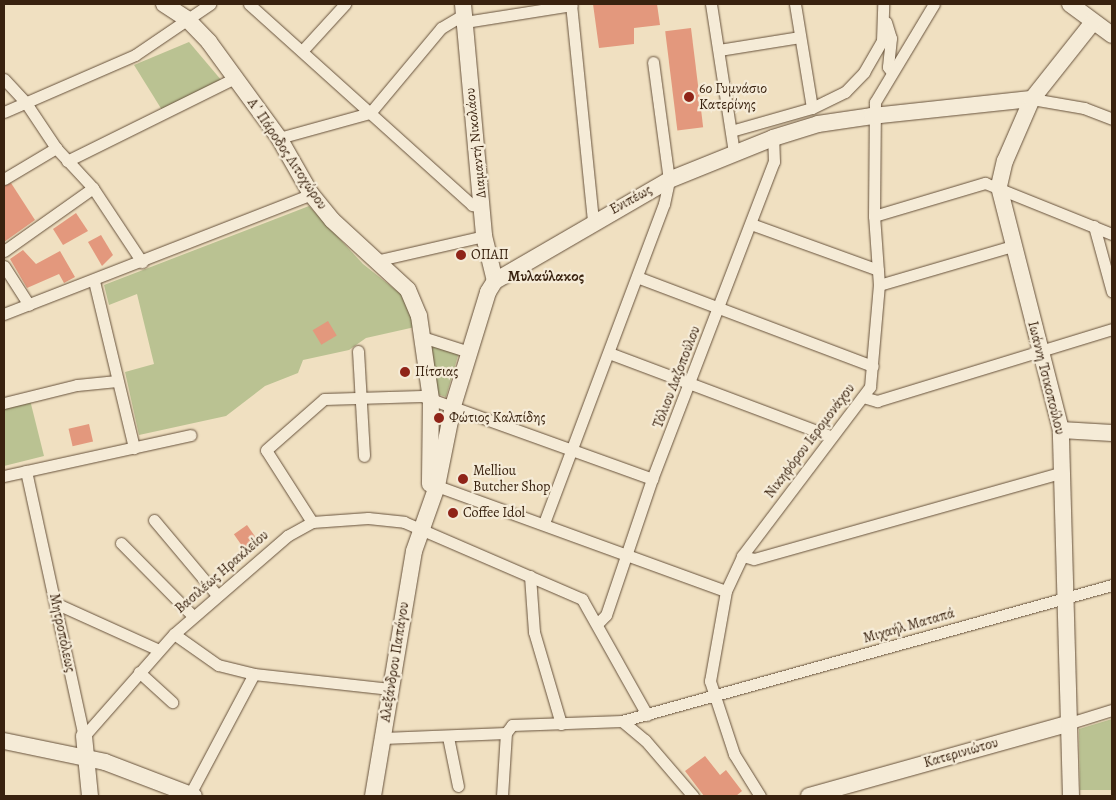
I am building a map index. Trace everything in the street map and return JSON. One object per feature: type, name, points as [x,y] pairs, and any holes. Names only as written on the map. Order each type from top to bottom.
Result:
[{"type":"street","name":"Α΄ Πάροδος Λιτοχώρου","points":[[164,4],[187,19],[235,78],[279,138],[311,194],[375,260],[408,290],[419,316],[431,399],[430,508]]},
{"type":"street","points":[[4,112],[135,55],[210,4]]},
{"type":"street","points":[[249,4],[472,205],[483,207]]},
{"type":"street","points":[[302,51],[345,4]]},
{"type":"street","points":[[279,138],[370,112],[440,28],[464,13],[571,4],[593,222]]},
{"type":"street","points":[[711,4],[734,152]]},
{"type":"street","points":[[795,4],[812,108]]},
{"type":"street","points":[[731,131],[812,108],[846,92],[864,72],[882,41],[883,4]]},
{"type":"street","name":"Νικηφόρου Ιερομονάχου","points":[[760,796],[734,754],[714,696],[709,674],[726,591],[742,556],[870,387],[879,284],[874,216],[872,116],[878,93],[934,4]]},
{"type":"street","points":[[1070,4],[1112,35]]},
{"type":"street","name":"Διαμαντή Νικολάου","points":[[464,13],[483,207],[484,236],[495,281]]},
{"type":"street","points":[[884,18],[891,38],[888,67],[892,71]]},
{"type":"street","name":"Ιωάννη Τσικοπούλου","points":[[1071,796],[1061,430],[1012,246],[999,186],[1005,161],[1032,99],[1094,22]]},
{"type":"street","points":[[718,50],[800,37]]},
{"type":"street","points":[[544,523],[637,277],[668,180],[653,62]]},
{"type":"street","points":[[68,161],[235,78]]},
{"type":"street","points":[[4,79],[26,103],[56,148],[93,188],[142,262]]},
{"type":"street","points":[[1032,99],[1084,108],[1112,119]]},
{"type":"street","name":"Ενιπέως","points":[[495,281],[593,222],[668,180],[773,138],[818,124],[872,116],[1032,99]]},
{"type":"street","name":"Τόλιου Λαζοπούλου","points":[[598,623],[606,615],[625,554],[652,479],[692,383],[774,162],[773,138]]},
{"type":"street","points":[[4,180],[56,148]]},
{"type":"street","points":[[874,216],[985,183],[999,186],[1112,234]]},
{"type":"street","points":[[4,251],[93,188]]},
{"type":"street","points":[[4,314],[94,281],[311,194]]},
{"type":"street","points":[[751,224],[878,270]]},
{"type":"street","points":[[1094,226],[1112,292]]},
{"type":"street","points":[[375,260],[484,236]]},
{"type":"street","points":[[879,284],[1012,246]]},
{"type":"street","points":[[4,266],[29,305]]},
{"type":"street","points":[[637,277],[873,366]]},
{"type":"street","points":[[94,281],[134,448]]},
{"type":"street","points":[[422,530],[436,486],[453,406],[488,292],[495,281]]},
{"type":"street","points":[[863,397],[877,401],[1112,329]]},
{"type":"street","points":[[422,337],[469,352]]},
{"type":"street","points":[[358,351],[363,395],[364,456]]},
{"type":"street","points":[[609,353],[832,437]]},
{"type":"street","points":[[4,403],[76,385],[117,381]]},
{"type":"street","points":[[312,522],[266,450],[324,399],[363,395],[431,399],[652,479]]},
{"type":"street","points":[[1061,430],[1112,434]]},
{"type":"street","points":[[4,476],[191,435]]},
{"type":"street","name":"Μητροπόλεως","points":[[26,471],[89,758],[90,796]]},
{"type":"street","points":[[742,556],[754,559],[1063,472]]},
{"type":"street","points":[[436,486],[544,523],[726,591]]},
{"type":"street","name":"Βασιλέως Ηρακλείου","points":[[84,736],[174,634],[217,594],[286,536],[312,522],[386,519],[422,530],[582,599],[598,623],[605,645],[647,715]]},
{"type":"street","points":[[154,520],[217,594]]},
{"type":"street","name":"Αλεξάνδρου Παπάγου","points":[[373,796],[414,551],[422,530]]},
{"type":"street","points":[[122,543],[193,616]]},
{"type":"street","points":[[530,576],[534,632],[561,724]]},
{"type":"street","name":"Μιχαήλ Ματαπά","points":[[383,738],[448,737],[561,724],[622,721],[1112,584]]},
{"type":"street","points":[[55,603],[159,650]]},
{"type":"street","points":[[174,634],[218,665],[254,674],[390,689]]},
{"type":"street","points":[[139,672],[172,702]]},
{"type":"street","points":[[4,741],[89,758],[191,796],[254,674]]},
{"type":"street","name":"Κατερινιώτου","points":[[809,796],[1112,710]]},
{"type":"street","points":[[622,721],[644,740],[692,796]]},
{"type":"street","points":[[502,796],[507,730]]},
{"type":"street","points":[[448,737],[458,786]]},
{"type":"green space","points":[[189,42],[222,81],[162,110],[134,65]]},
{"type":"green space","points":[[309,206],[363,264],[407,299],[415,327],[366,338],[349,350],[303,360],[298,373],[265,386],[226,416],[139,435],[125,372],[154,364],[137,294],[109,305],[104,285]]},
{"type":"green space","points":[[426,341],[459,352],[446,397],[434,393]]},
{"type":"green space","points":[[30,400],[44,456],[4,466],[4,406]]},
{"type":"green space","points":[[1112,719],[1112,790],[1080,790],[1079,729]]},
{"type":"building","points":[[593,4],[657,4],[660,25],[634,28],[634,44],[599,48]]},
{"type":"building","points":[[691,28],[703,127],[677,130],[665,31]]},
{"type":"building","points":[[11,183],[35,220],[4,242],[4,186]]},
{"type":"building","points":[[76,213],[88,231],[63,245],[53,229]]},
{"type":"building","points":[[101,235],[113,255],[102,266],[88,242]]},
{"type":"building","points":[[23,250],[36,264],[60,251],[75,277],[64,283],[59,274],[27,288],[10,259]]},
{"type":"building","points":[[328,321],[337,336],[321,345],[313,330]]},
{"type":"building","points":[[89,424],[93,442],[73,446],[69,429]]},
{"type":"building","points":[[247,525],[259,542],[246,551],[234,534]]},
{"type":"building","points":[[705,756],[720,775],[726,770],[742,791],[736,796],[704,796],[685,771]]},
{"type":"place","name":"6ο Γυμνάσιο Κατερίνης","points":[[689,97]]},
{"type":"place","name":"ΟΠΑΠ","points":[[461,255]]},
{"type":"place","name":"Πίτσιας","points":[[405,372]]},
{"type":"place","name":"Φώτιος Καλπίδης","points":[[439,418]]},
{"type":"place","name":"Melliou Butcher Shop","points":[[463,479]]},
{"type":"place","name":"Coffee Idol","points":[[453,513]]},
{"type":"district","name":"Μυλαύλακος","points":[[546,277]]}]
